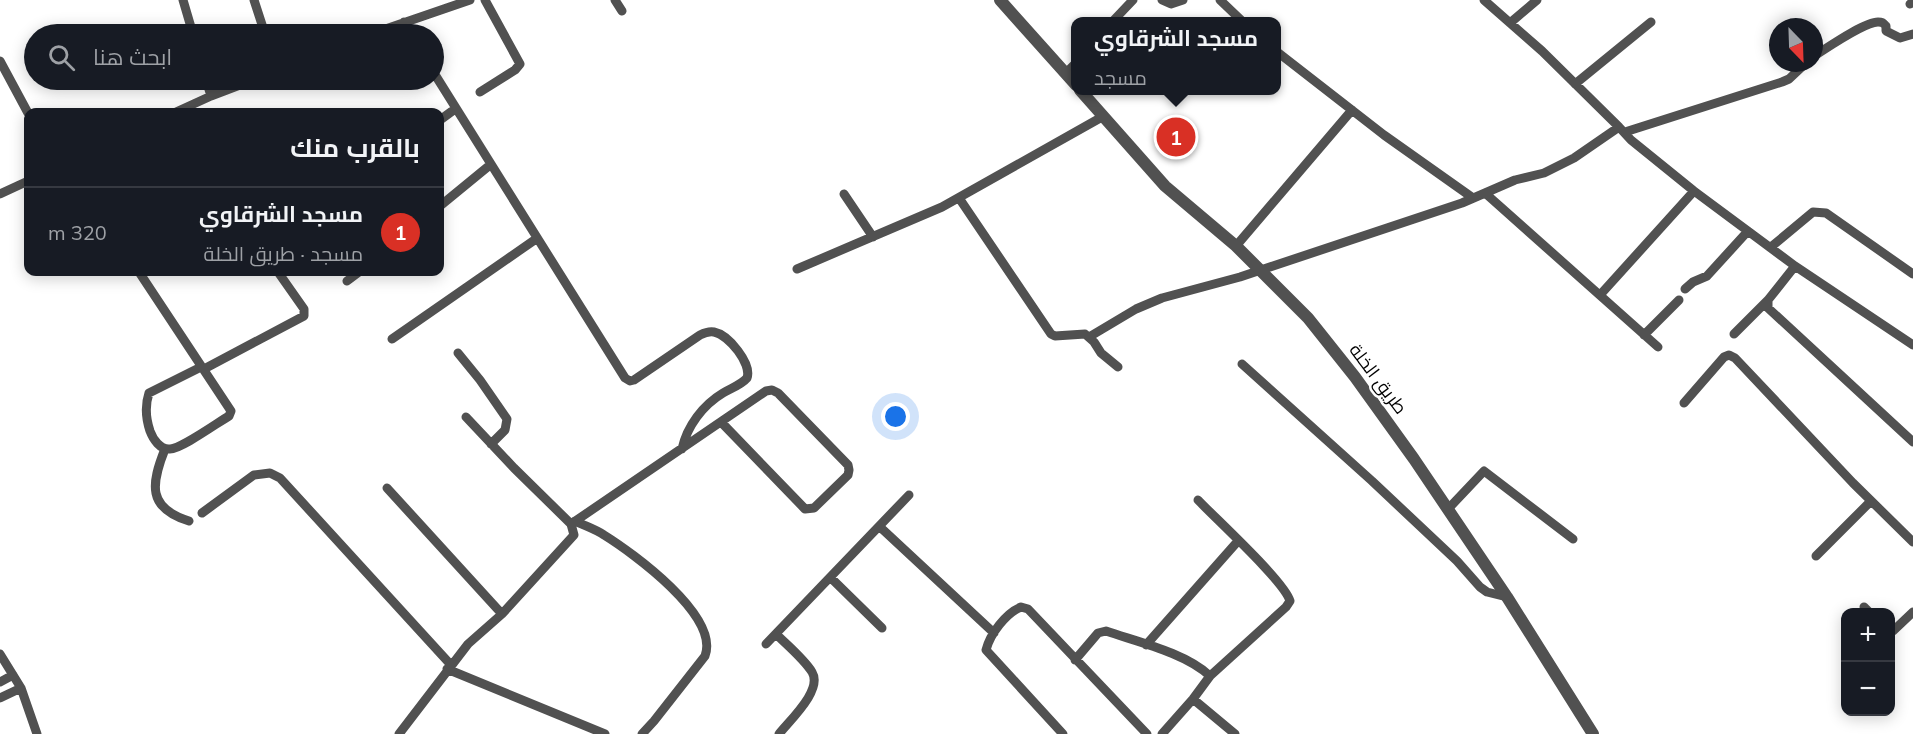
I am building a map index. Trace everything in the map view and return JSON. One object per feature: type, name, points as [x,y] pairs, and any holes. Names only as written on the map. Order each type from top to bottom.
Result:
[{"type":"street","points":[[183,0],[190,24]]},
{"type":"street","points":[[254,0],[262,24]]},
{"type":"street","points":[[398,24],[469,0]]},
{"type":"street","points":[[480,92],[515,70],[520,64],[484,0]]},
{"type":"street","points":[[615,0],[622,11]]},
{"type":"street","points":[[1000,0],[1071,79]]},
{"type":"street","points":[[1117,17],[1133,0]]},
{"type":"street","points":[[1162,0],[1171,4],[1183,0]]},
{"type":"street","points":[[1220,0],[1238,17]]},
{"type":"street","points":[[1484,0],[1575,84],[1631,140],[1694,191],[1795,266],[1913,345]]},
{"type":"street","points":[[1510,23],[1537,0]]},
{"type":"street","points":[[1575,84],[1651,22]]},
{"type":"street","points":[[1823,51],[1875,22],[1882,23],[1886,26],[1886,31],[1900,38],[1913,34]]},
{"type":"street","points":[[1281,55],[1473,198]]},
{"type":"street","points":[[0,61],[25,108]]},
{"type":"street","points":[[1066,73],[1071,68]]},
{"type":"street","points":[[1089,337],[1136,309],[1162,298],[1262,270],[1473,198],[1515,180],[1544,173],[1622,130],[1782,82],[1790,79],[1797,72]]},
{"type":"street","points":[[209,90],[211,96]]},
{"type":"street","points":[[185,108],[227,90]]},
{"type":"street","points":[[444,90],[536,239],[628,380],[634,380],[700,335],[708,332],[718,334],[734,346],[742,357],[749,369],[747,378],[720,395],[702,412],[689,427],[682,449]]},
{"type":"street","name":"طريق الخلة","points":[[1084,95],[1165,186],[1262,270],[1308,318],[1355,377],[1507,597],[1593,734]]},
{"type":"street","points":[[444,117],[455,109]]},
{"type":"street","points":[[1236,246],[1352,110]]},
{"type":"street","points":[[797,269],[959,198],[1102,117]]},
{"type":"street","points":[[444,203],[490,165]]},
{"type":"street","points":[[0,194],[24,183]]},
{"type":"street","points":[[1600,295],[1694,191]]},
{"type":"street","points":[[1485,193],[1658,347]]},
{"type":"street","points":[[844,194],[873,237]]},
{"type":"street","points":[[959,198],[1051,334],[1055,336],[1080,333],[1089,337],[1101,353],[1118,367]]},
{"type":"street","points":[[1771,247],[1813,212],[1819,211],[1826,213],[1913,274]]},
{"type":"street","points":[[1685,289],[1693,282],[1707,276],[1748,231]]},
{"type":"street","points":[[392,339],[536,239]]},
{"type":"street","points":[[1734,334],[1768,300],[1795,266]]},
{"type":"street","points":[[141,276],[203,368],[230,408],[231,414],[177,448],[165,449],[152,436],[148,425],[149,393],[203,368],[304,316],[303,309],[281,276]]},
{"type":"street","points":[[347,281],[354,276]]},
{"type":"street","points":[[1644,335],[1679,300]]},
{"type":"street","points":[[1768,300],[1768,308],[1913,442]]},
{"type":"street","points":[[458,353],[507,419],[505,430],[491,444]]},
{"type":"street","points":[[1684,403],[1724,357],[1735,357],[1871,501],[1913,542]]},
{"type":"street","points":[[1242,364],[1372,481],[1457,561],[1480,587],[1487,592],[1507,597]]},
{"type":"street","points":[[573,523],[766,391],[772,390],[778,393],[848,465],[848,475],[814,508],[805,509],[722,422]]},
{"type":"street","points":[[466,417],[573,523],[602,534],[648,567],[687,604],[705,632],[707,650],[705,656],[677,694],[642,734]]},
{"type":"street","points":[[165,449],[154,480],[156,496],[168,512],[189,521]]},
{"type":"street","points":[[1448,509],[1484,471],[1573,539]]},
{"type":"street","points":[[202,513],[254,476],[270,473],[280,478],[449,667],[605,734]]},
{"type":"street","points":[[387,488],[502,614]]},
{"type":"street","points":[[766,644],[909,495]]},
{"type":"street","points":[[1162,734],[1193,699],[1209,676],[1290,601],[1288,595],[1269,572],[1198,500]]},
{"type":"street","points":[[1816,556],[1871,501]]},
{"type":"street","points":[[399,734],[468,644],[502,614],[571,539],[574,531],[573,523]]},
{"type":"street","points":[[880,526],[994,633]]},
{"type":"street","points":[[1146,645],[1238,541]]},
{"type":"street","points":[[831,578],[882,628]]},
{"type":"street","points":[[1063,734],[986,651],[986,646],[994,633],[1013,611],[1024,607],[1147,734]]},
{"type":"street","points":[[1895,629],[1913,612]]},
{"type":"street","points":[[1075,660],[1098,633],[1106,630],[1179,657],[1197,666],[1209,676]]},
{"type":"street","points":[[776,634],[812,672],[815,683],[812,692],[779,734]]},
{"type":"street","points":[[0,654],[21,688],[37,734]]},
{"type":"street","points":[[0,682],[13,675]]},
{"type":"street","points":[[0,698],[21,688]]},
{"type":"street","points":[[1193,699],[1235,734]]},
{"type":"place","name":"مسجد الشرقاوي","points":[[1176,137]]}]
